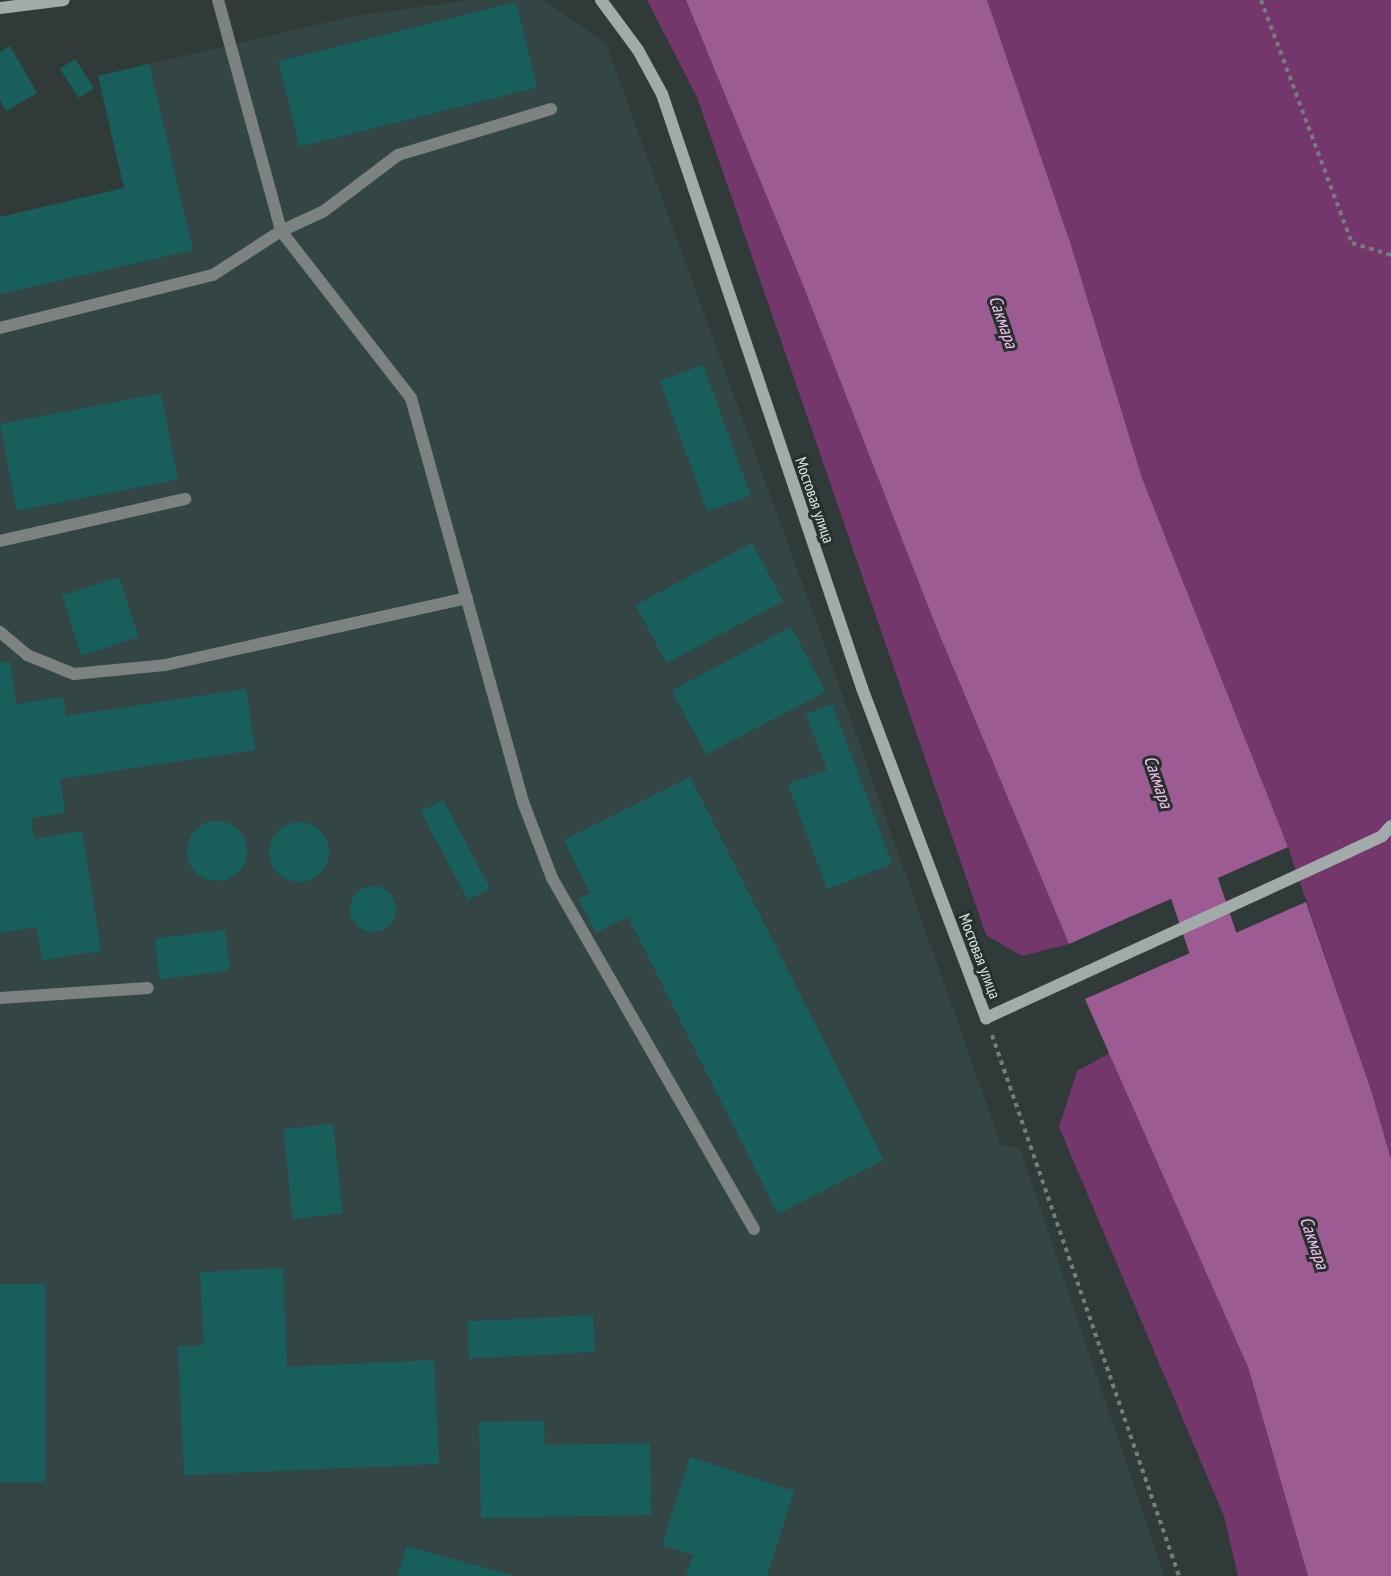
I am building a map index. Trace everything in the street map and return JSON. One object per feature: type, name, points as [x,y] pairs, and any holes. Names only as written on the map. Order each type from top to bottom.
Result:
[{"type":"street","points":[[0,8],[40,1],[64,0]]},
{"type":"street","name":"Мостовая улица","points":[[601,0],[638,51],[662,94],[862,688],[986,1018]]},
{"type":"street","points":[[986,1018],[1382,836],[1391,826]]},
{"type":"lane","points":[[218,0],[282,231],[411,398],[523,801],[552,878],[754,1229]]},
{"type":"lane","points":[[0,328],[213,275],[282,231],[324,211],[398,155],[551,109]]},
{"type":"lane","points":[[0,541],[184,499]]},
{"type":"lane","points":[[0,632],[27,655],[74,674],[165,665],[467,598]]},
{"type":"lane","points":[[0,998],[148,988]]},
{"type":"path","points":[[1261,0],[1352,243],[1391,255]]},
{"type":"path","points":[[986,1018],[1179,1576]]},
{"type":"shaded area","points":[[472,0],[544,0],[606,44],[825,646],[1001,1145],[1020,1148],[1164,1576],[0,1576],[0,217],[124,188],[98,76],[354,16]]},
{"type":"shaded area","points":[[647,0],[686,0],[799,275],[935,624],[1069,944],[1022,956],[986,935],[697,97]]},
{"type":"shaded area","points":[[987,0],[1391,0],[1391,1159],[1371,1090],[1288,847],[1142,478],[1071,245]]},
{"type":"shaded area","points":[[1110,1053],[1248,1367],[1308,1576],[1238,1576],[1224,1516],[1059,1127],[1077,1071]]},
{"type":"water","points":[[686,0],[987,0],[1071,245],[1142,478],[1288,847],[1069,944],[935,624],[799,275]]},
{"type":"water","points":[[1306,902],[1371,1090],[1391,1159],[1391,1576],[1308,1576],[1248,1367],[1085,999]]},
{"type":"building","points":[[516,2],[537,87],[300,147],[278,61]]},
{"type":"building","points":[[10,46],[37,93],[6,111],[0,100],[0,52]]},
{"type":"building","points":[[75,59],[94,88],[79,98],[60,69]]},
{"type":"building","points":[[149,64],[193,250],[0,294],[0,217],[124,188],[98,76]]},
{"type":"building","points":[[703,365],[751,496],[707,511],[660,381]]},
{"type":"building","points":[[161,393],[178,479],[17,511],[0,424]]},
{"type":"building","points":[[752,543],[783,601],[666,663],[635,605]]},
{"type":"building","points":[[119,577],[138,637],[81,655],[62,596]]},
{"type":"building","points":[[791,627],[825,691],[706,755],[672,690]]},
{"type":"building","points":[[10,661],[16,704],[63,697],[66,716],[246,689],[255,750],[60,779],[65,813],[31,818],[34,839],[82,831],[101,951],[42,960],[37,927],[0,933],[0,663]]},
{"type":"building","points":[[832,704],[892,864],[827,889],[788,784],[827,770],[806,714]]},
{"type":"building","points":[[690,777],[884,1160],[778,1214],[628,917],[596,933],[578,899],[590,893],[564,840]]},
{"type":"building","points":[[443,800],[490,888],[468,900],[421,812]]},
{"type":"building","points":[[211,821],[223,821],[234,826],[242,834],[247,851],[245,863],[234,876],[223,881],[211,881],[200,876],[192,868],[187,857],[187,845],[192,834],[200,826]]},
{"type":"building","points":[[299,822],[316,827],[324,835],[329,852],[324,869],[316,877],[299,882],[282,877],[274,869],[269,852],[274,835],[282,827]]},
{"type":"building","points":[[373,886],[382,887],[389,893],[395,900],[395,918],[389,925],[382,931],[373,932],[364,931],[357,925],[351,918],[350,909],[351,900],[357,893],[364,887]]},
{"type":"building","points":[[225,930],[230,971],[160,979],[155,939]]},
{"type":"building","points":[[333,1124],[342,1214],[293,1219],[283,1129]]},
{"type":"building","points":[[283,1268],[287,1367],[434,1360],[439,1464],[184,1475],[178,1346],[204,1345],[200,1272]]},
{"type":"building","points":[[0,1284],[45,1284],[45,1482],[0,1482]]},
{"type":"building","points":[[593,1315],[595,1352],[469,1359],[467,1322]]},
{"type":"building","points":[[544,1421],[545,1445],[650,1443],[651,1515],[481,1518],[479,1422]]},
{"type":"building","points":[[690,1457],[794,1491],[767,1576],[686,1576],[693,1555],[662,1545]]},
{"type":"building","points":[[406,1546],[512,1575],[512,1576],[398,1576]]},
{"type":"waterway","name":"Сакмара","points":[[1172,823],[1235,1009]]}]
